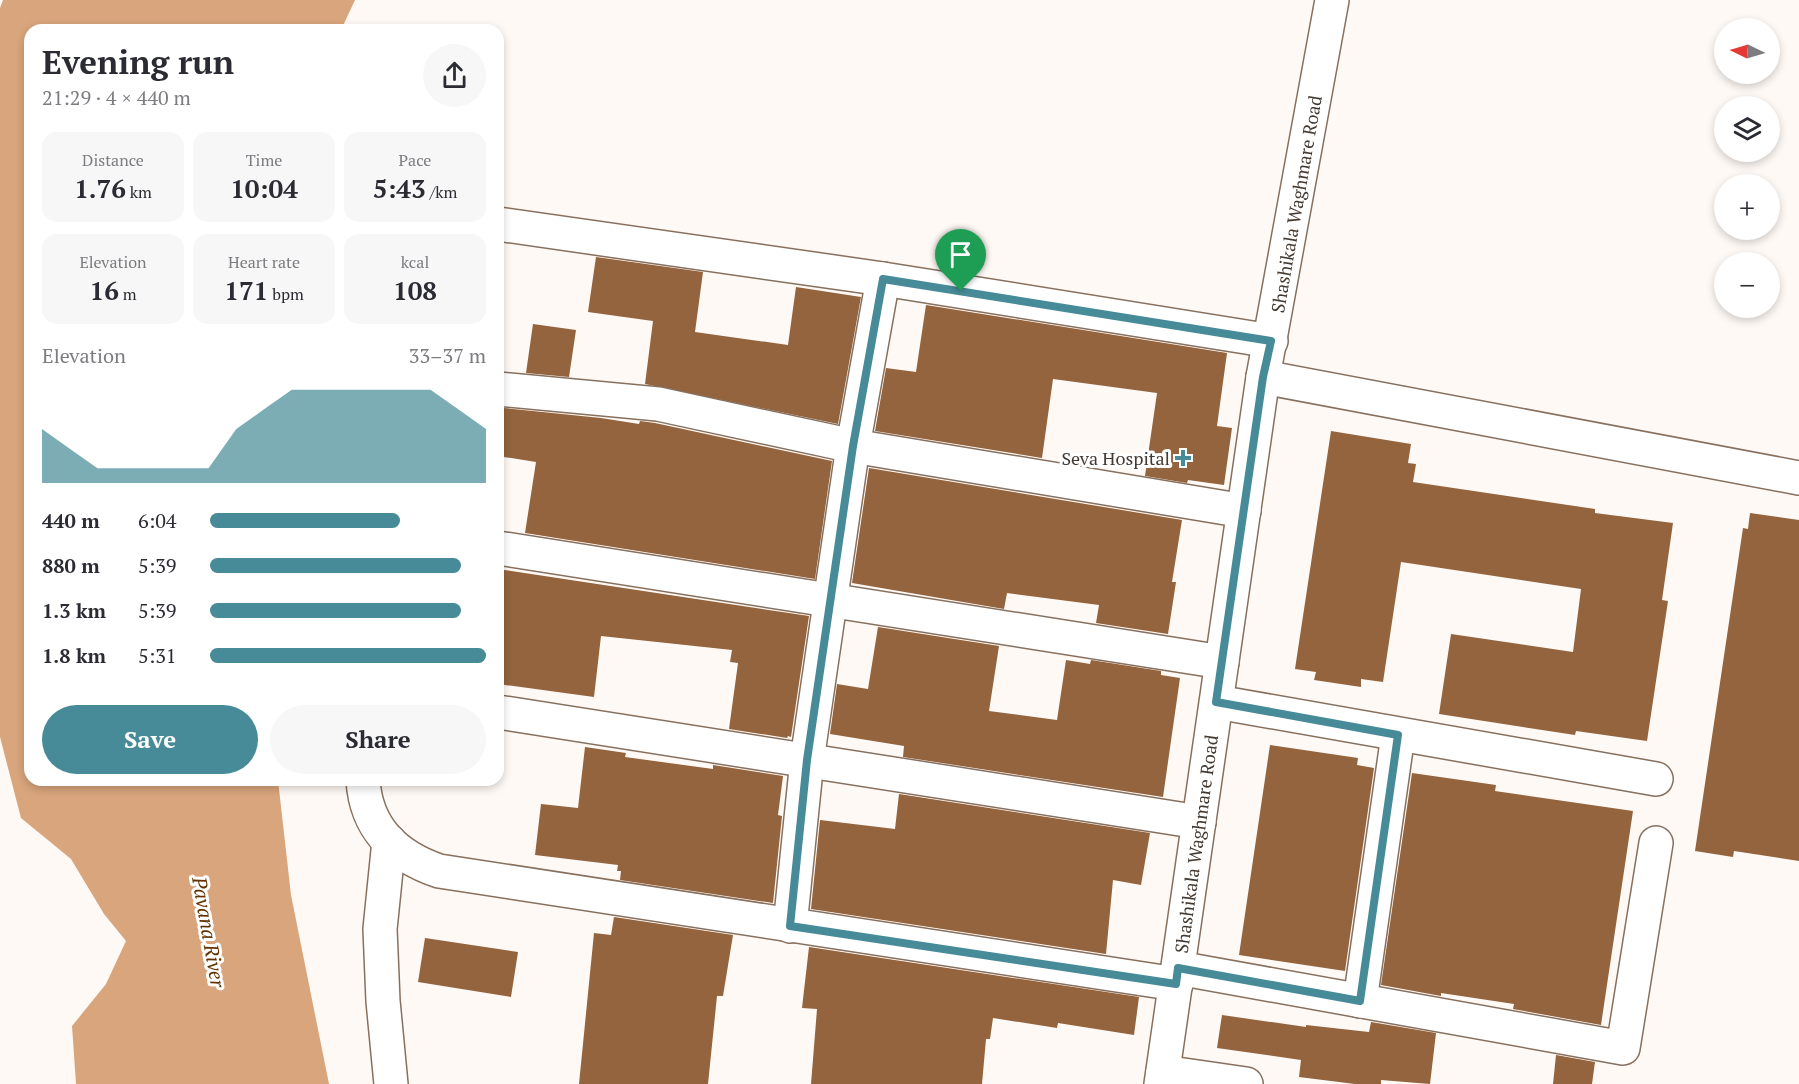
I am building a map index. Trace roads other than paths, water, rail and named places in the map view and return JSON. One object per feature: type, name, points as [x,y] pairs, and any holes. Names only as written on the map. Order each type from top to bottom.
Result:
[{"type":"street","name":"Shashikala Waghmare Road","points":[[1162,1078],[1263,377],[1332,0]]},
{"type":"street","points":[[504,225],[883,279],[1271,341]]},
{"type":"street","points":[[790,926],[807,760],[853,446],[883,279]]},
{"type":"street","points":[[1263,377],[1799,478]]},
{"type":"street","points":[[504,390],[658,404],[853,446],[1244,511]]},
{"type":"street","points":[[504,549],[1222,662]]},
{"type":"street","points":[[1216,702],[1656,779]]},
{"type":"street","points":[[504,713],[1199,822]]},
{"type":"street","points":[[1360,1001],[1398,735]]},
{"type":"street","points":[[363,786],[364,800],[376,827],[401,853],[418,864],[439,871],[790,926],[1360,1001],[1623,1048],[1656,843]]},
{"type":"street","points":[[389,841],[380,929],[382,1001],[392,1084]]},
{"type":"street","points":[[1162,1078],[1246,1084]]},
{"type":"water","name":"Pavana River","points":[[3,0],[355,0],[344,24],[24,24],[24,786],[279,786],[291,895],[329,1084],[76,1084],[72,1026],[106,984],[126,941],[104,914],[71,859],[21,818],[0,737],[0,8]]},
{"type":"place","name":"Seva Hospital","points":[[1183,458]]}]
